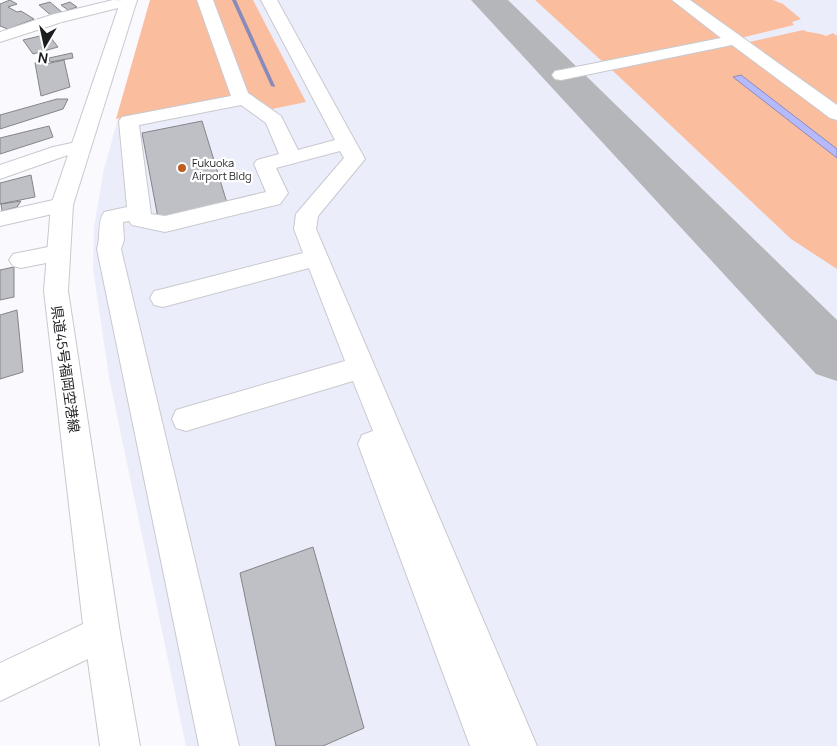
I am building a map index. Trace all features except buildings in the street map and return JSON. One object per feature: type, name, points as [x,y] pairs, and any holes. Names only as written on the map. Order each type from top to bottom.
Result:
[{"type":"main road","points":[[2,35],[94,8],[129,0]]},
{"type":"main road","name":"県道45号福岡空港線","points":[[120,746],[102,633],[56,291],[61,215],[129,0]]},
{"type":"main road","points":[[205,0],[240,96],[274,120],[292,158]]},
{"type":"main road","points":[[260,0],[342,144]]},
{"type":"main road","points":[[269,0],[342,144],[343,156],[294,213],[292,233],[310,260],[354,370],[517,746]]},
{"type":"main road","points":[[680,0],[837,114]]},
{"type":"main road","points":[[562,75],[734,40]]},
{"type":"main road","points":[[245,99],[129,121],[140,220],[164,224],[272,199],[276,193],[264,164],[342,144]]},
{"type":"main road","points":[[0,172],[60,151],[81,147]]},
{"type":"main road","points":[[138,212],[112,218],[112,240],[109,249],[219,746]]},
{"type":"main road","points":[[0,219],[61,215]]},
{"type":"main road","points":[[27,230],[61,215]]},
{"type":"main road","points":[[112,240],[117,248],[233,746]]},
{"type":"main road","points":[[21,260],[58,253]]},
{"type":"main road","points":[[163,298],[310,260]]},
{"type":"main road","points":[[186,419],[354,370]]},
{"type":"main road","points":[[354,370],[490,746]]},
{"type":"main road","points":[[0,682],[102,633]]},
{"type":"shaded area","points":[[150,0],[197,0],[232,98],[116,119]]},
{"type":"shaded area","points":[[151,0],[837,0],[837,746],[186,746],[109,377],[93,269],[94,227],[104,169]]},
{"type":"shaded area","points":[[212,0],[253,0],[306,102],[272,109],[248,94]]},
{"type":"shaded area","points":[[535,0],[674,0],[727,39],[604,63]]},
{"type":"shaded area","points":[[684,0],[773,0],[783,4],[801,19],[792,22],[794,25],[737,39]]},
{"type":"shaded area","points":[[803,30],[826,36],[833,33],[837,36],[837,109],[745,43]]},
{"type":"shaded area","points":[[735,44],[837,119],[837,269],[791,239],[612,70]]},
{"type":"water","points":[[741,75],[837,149],[837,158],[733,77]]},
{"type":"waterway","points":[[234,0],[273,86]]},
{"type":"taxiway","points":[[488,0],[837,357]]},
{"type":"place","name":"Fukuoka Airport Bldg","points":[[182,168]]}]
